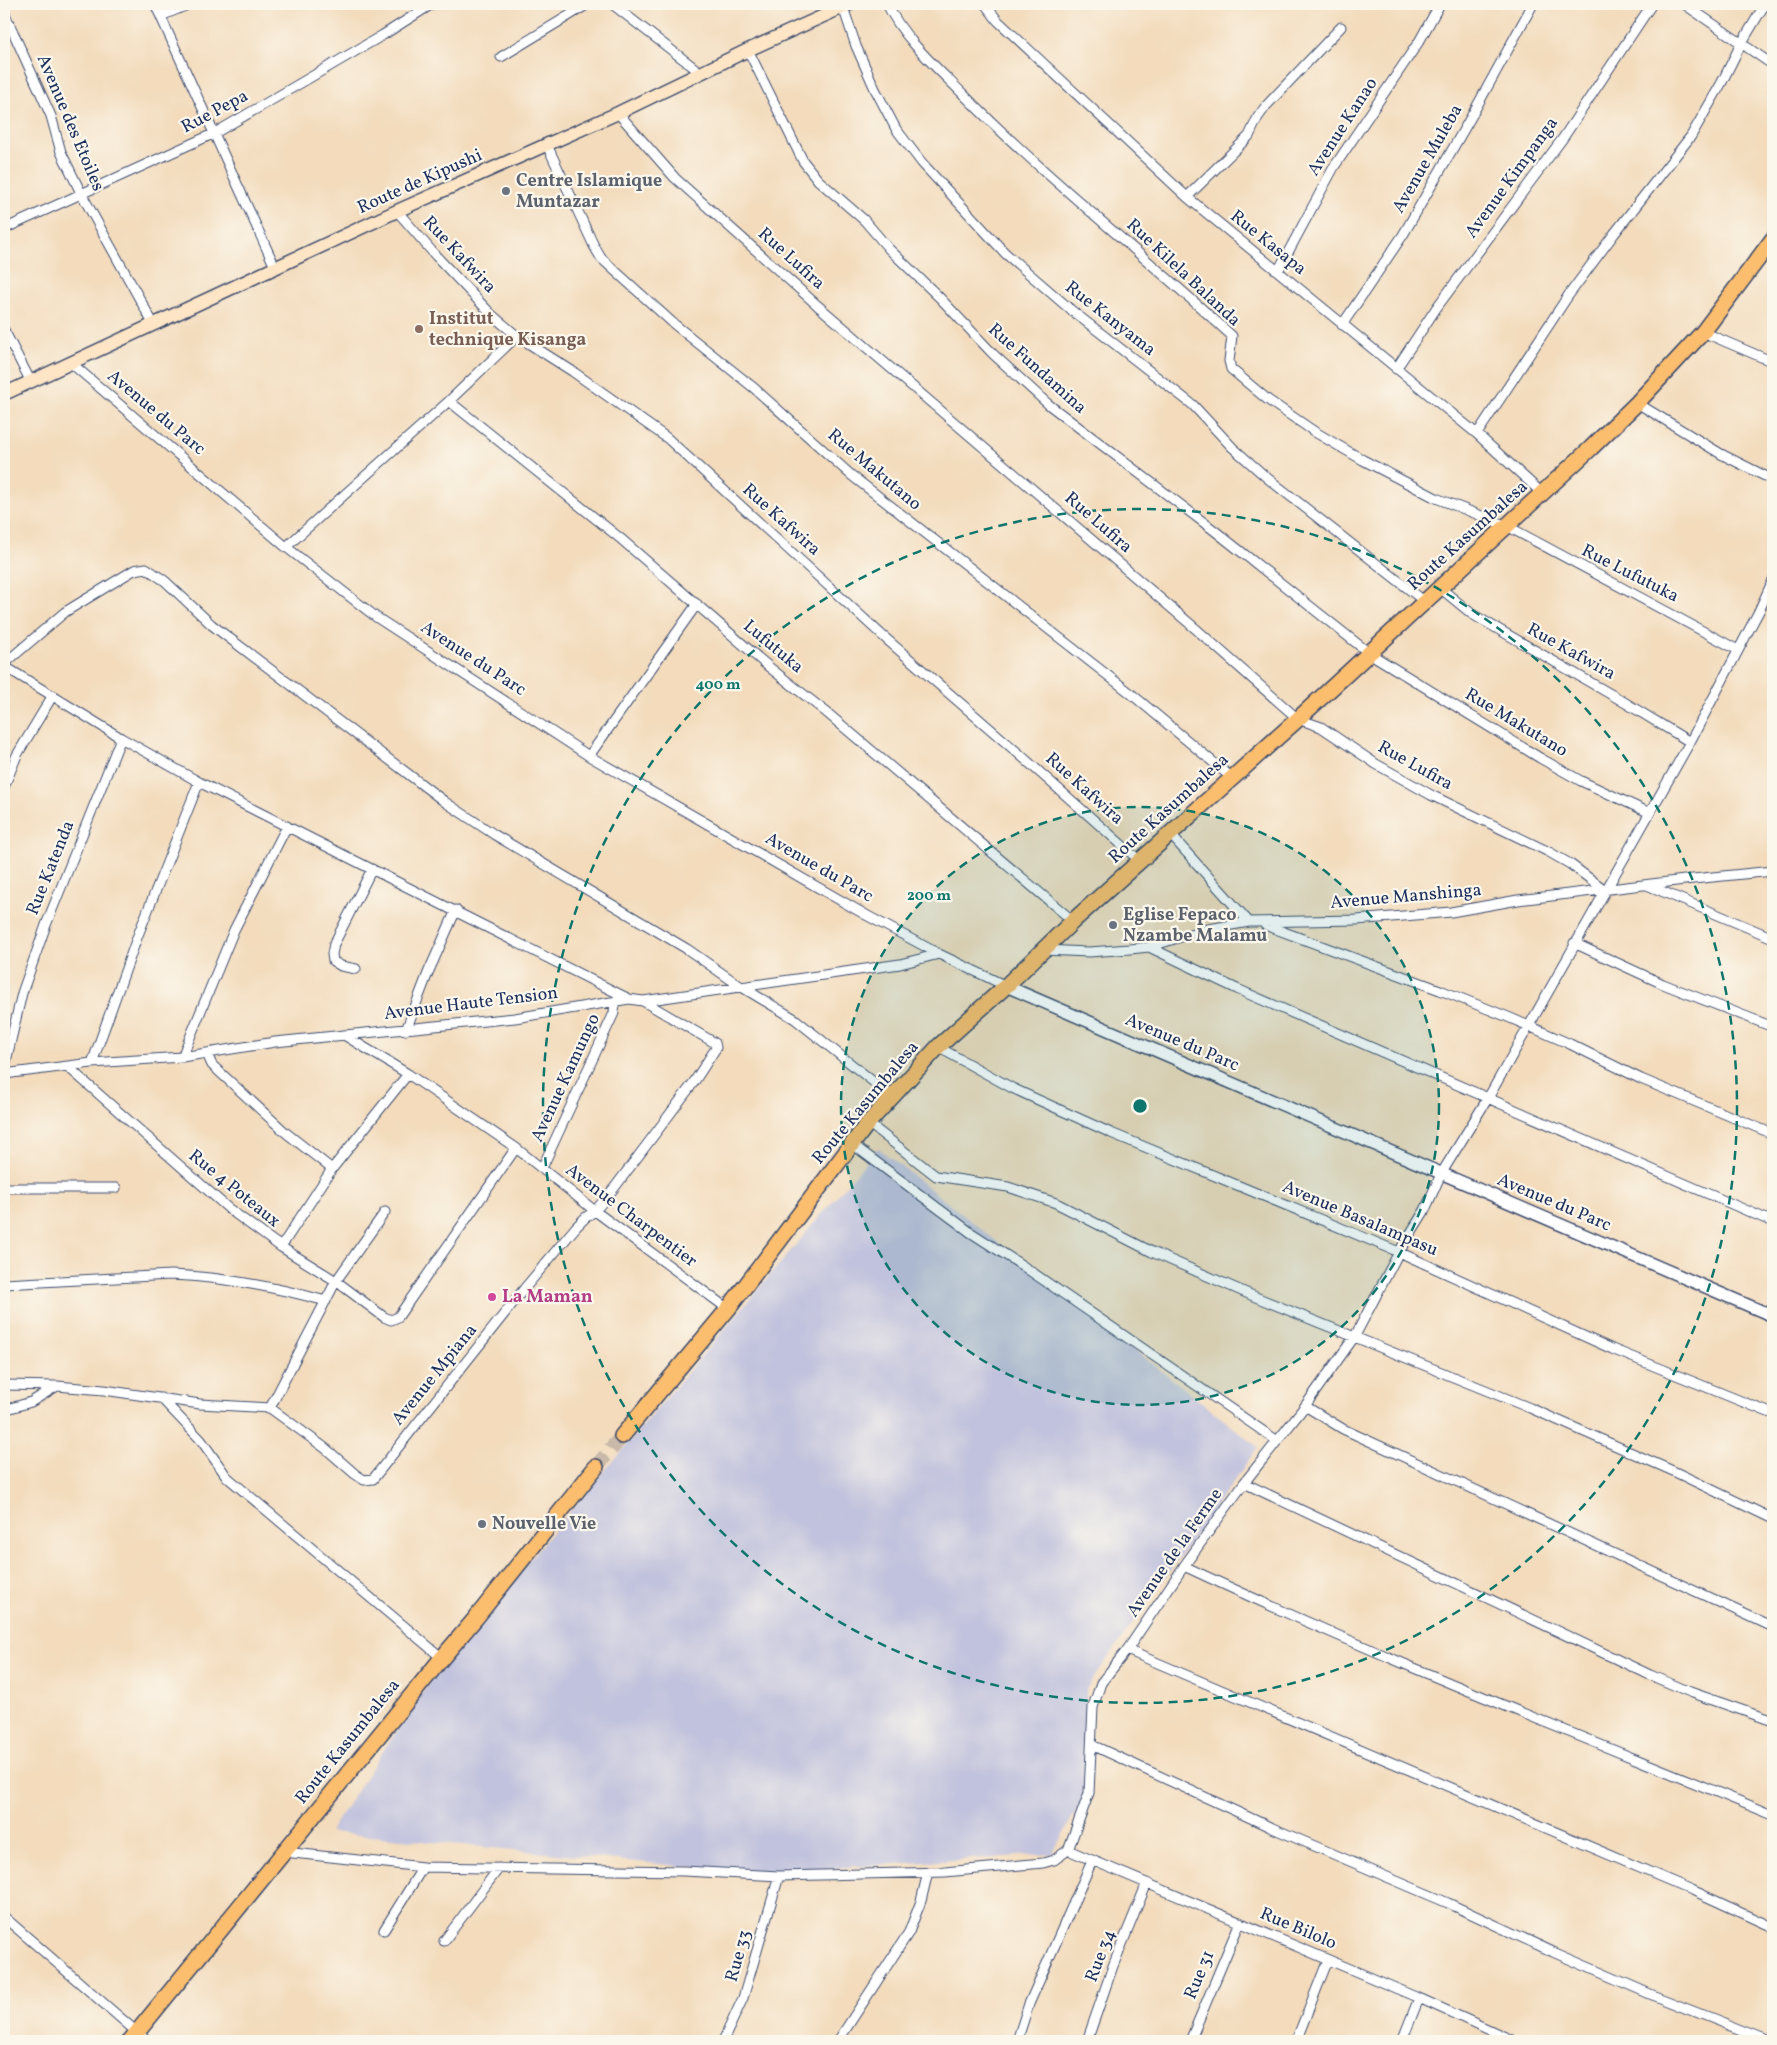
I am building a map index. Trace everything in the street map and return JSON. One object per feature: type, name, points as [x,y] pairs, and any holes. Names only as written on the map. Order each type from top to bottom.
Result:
[{"type":"highway","name":"Route Kasumbalesa","points":[[622,1436],[728,1309],[868,1123],[938,1047],[1006,986],[1073,921],[1298,719],[1439,587],[1543,494],[1637,404],[1703,332],[1773,239]]},
{"type":"highway","name":"Route Kasumbalesa","points":[[138,2039],[284,1852],[475,1620],[596,1468]]},
{"type":"main road","name":"Route de Kipushi","points":[[4,394],[397,211],[618,113],[748,50],[847,5]]},
{"type":"street","points":[[155,4],[275,267]]},
{"type":"street","points":[[161,16],[190,4]]},
{"type":"street","name":"Rue Pepa","points":[[4,229],[215,132],[383,35],[432,4]]},
{"type":"street","points":[[501,57],[588,4]]},
{"type":"street","name":"Rue Kilela Balanda","points":[[886,4],[907,35],[1014,145],[1183,291],[1232,336],[1229,361],[1231,369],[1268,400],[1363,460],[1436,498],[1507,526]]},
{"type":"street","name":"Rue Kasapa","points":[[985,4],[998,21],[1187,198],[1477,434],[1543,494]]},
{"type":"street","name":"Avenue Kanao","points":[[1278,271],[1334,167],[1420,40],[1440,4]]},
{"type":"street","name":"Avenue Muleba","points":[[1342,325],[1403,235],[1533,4]]},
{"type":"street","name":"Avenue Kimpanga","points":[[1396,369],[1437,307],[1563,138],[1652,4]]},
{"type":"street","points":[[1684,4],[1773,65]]},
{"type":"street","points":[[1477,434],[1568,296],[1691,136],[1765,4]]},
{"type":"street","points":[[617,5],[701,73]]},
{"type":"street","name":"Rue Kanyama","points":[[847,5],[856,46],[875,90],[896,129],[922,163],[1004,254],[1071,310],[1193,405],[1232,447],[1266,477],[1424,601]]},
{"type":"street","name":"Avenue des Etoiles","points":[[4,12],[51,116],[61,152],[81,193],[154,325]]},
{"type":"street","points":[[1187,198],[1249,136],[1258,117],[1266,106],[1341,27]]},
{"type":"street","name":"Rue Fundamina","points":[[748,50],[803,161],[818,180],[864,220],[889,249],[940,298],[993,354],[1048,404],[1369,652]]},
{"type":"street","name":"Rue Lufira","points":[[618,113],[643,144],[675,178],[832,318],[1196,629],[1298,719],[1322,727],[1376,764],[1424,792],[1549,852],[1570,864],[1605,890]]},
{"type":"street","name":"Rue Makutano","points":[[547,145],[594,246],[601,258],[612,269],[674,324],[754,388],[851,475],[1129,692],[1232,777]]},
{"type":"street","name":"Rue Kafwira","points":[[397,211],[463,286],[517,336],[572,371],[667,438],[884,637],[1140,861]]},
{"type":"street","points":[[4,330],[31,382]]},
{"type":"street","points":[[1703,332],[1773,362]]},
{"type":"street","points":[[286,547],[449,401],[517,336]]},
{"type":"street","name":"Avenue du Parc","points":[[71,364],[286,547],[376,617],[589,756],[866,915],[939,954],[1006,986],[1773,1316]]},
{"type":"street","name":"Lufutuka","points":[[449,401],[621,538],[1073,921]]},
{"type":"street","points":[[1637,404],[1721,454],[1773,480]]},
{"type":"street","name":"Rue Lufutuka","points":[[1507,526],[1738,650]]},
{"type":"street","points":[[629,999],[456,910],[199,782],[121,738],[4,665],[65,612],[134,570],[146,568],[165,582],[212,625],[445,802],[495,835],[687,949],[740,986],[795,1019],[891,1096]]},
{"type":"street","name":"Avenue de la Ferme","points":[[1068,1850],[1089,1793],[1093,1707],[1101,1683],[1127,1650],[1184,1566],[1244,1483],[1276,1440],[1305,1406],[1355,1336],[1399,1252],[1425,1210],[1441,1174],[1488,1098],[1574,943],[1690,742],[1773,580]]},
{"type":"street","name":"Rue Kafwira","points":[[1439,587],[1472,614],[1581,676],[1690,742]]},
{"type":"street","points":[[589,756],[697,604]]},
{"type":"street","name":"Rue Makutano","points":[[1369,652],[1540,758],[1581,781],[1650,813]]},
{"type":"street","points":[[4,787],[17,755],[52,695]]},
{"type":"street","name":"Rue Katenda","points":[[4,1072],[22,993],[46,925],[121,738]]},
{"type":"street","points":[[92,1063],[138,935],[199,782]]},
{"type":"street","points":[[182,1057],[234,930],[287,826]]},
{"type":"street","points":[[1170,834],[1249,922]]},
{"type":"street","points":[[356,969],[340,966],[333,961],[332,954],[334,944],[372,869]]},
{"type":"street","name":"Avenue Manshinga","points":[[1043,950],[1088,952],[1149,947],[1203,930],[1249,922],[1356,920],[1451,912],[1518,900],[1773,871]]},
{"type":"street","points":[[1646,885],[1773,938]]},
{"type":"street","points":[[406,1030],[428,973],[456,910]]},
{"type":"street","points":[[1261,923],[1440,990],[1528,1026],[1668,1091],[1773,1134]]},
{"type":"street","points":[[1574,943],[1664,984],[1773,1027]]},
{"type":"street","points":[[1149,947],[1237,989],[1773,1222]]},
{"type":"street","name":"Avenue Haute Tension","points":[[4,1072],[68,1067],[92,1063],[182,1057],[275,1042],[515,1018],[629,999],[643,1001],[900,964],[939,954]]},
{"type":"street","name":"Avenue Kamungo","points":[[542,1168],[614,1013],[615,1001]]},
{"type":"street","name":"Avenue Mpiana","points":[[270,1408],[325,1448],[355,1474],[364,1480],[373,1479],[524,1289],[586,1217],[595,1212],[694,1082],[716,1048],[715,1043],[643,1001]]},
{"type":"street","name":"Avenue Charpentier","points":[[344,1035],[408,1074],[516,1148],[595,1212],[728,1309]]},
{"type":"street","name":"Avenue Basalampasu","points":[[938,1047],[1012,1088],[1111,1133],[1399,1252],[1612,1349],[1773,1414]]},
{"type":"street","points":[[207,1054],[212,1065],[285,1132],[332,1169]]},
{"type":"street","name":"Rue 4 Poteaux","points":[[68,1067],[229,1209],[281,1248],[336,1281],[384,1317],[391,1320],[398,1317],[516,1148]]},
{"type":"street","points":[[281,1248],[332,1169],[408,1074]]},
{"type":"street","points":[[868,1123],[936,1176],[1008,1187],[1056,1203],[1152,1252],[1446,1376],[1530,1408],[1773,1519]]},
{"type":"street","points":[[852,1144],[970,1232],[1023,1266],[1276,1440]]},
{"type":"street","points":[[4,1188],[116,1188]]},
{"type":"street","points":[[4,1385],[57,1386],[104,1390],[200,1404],[270,1408],[336,1281],[386,1212]]},
{"type":"street","points":[[4,1284],[171,1275],[194,1276],[250,1282],[326,1301]]},
{"type":"street","points":[[4,1410],[31,1402],[57,1386]]},
{"type":"street","points":[[161,1398],[200,1440],[227,1477],[442,1658]]},
{"type":"street","points":[[1305,1406],[1344,1428],[1773,1626]]},
{"type":"street","points":[[1244,1483],[1650,1675],[1697,1695],[1773,1721]]},
{"type":"street","points":[[1184,1566],[1356,1643],[1773,1814]]},
{"type":"street","points":[[1127,1650],[1692,1890],[1773,1927]]},
{"type":"street","points":[[1092,1746],[1270,1827],[1448,1903],[1562,1956],[1657,1997],[1769,2041]]},
{"type":"street","points":[[284,1852],[423,1867],[684,1871],[779,1876],[928,1872],[1043,1863],[1054,1860],[1068,1850]]},
{"type":"street","name":"Rue Bilolo","points":[[1068,1850],[1419,1998],[1511,2041]]},
{"type":"street","points":[[1017,2041],[1029,2004],[1092,1861]]},
{"type":"street","points":[[384,1930],[423,1867]]},
{"type":"street","points":[[444,1941],[499,1868]]},
{"type":"street","points":[[838,2041],[909,1932],[921,1901],[928,1872]]},
{"type":"street","name":"Rue 33","points":[[723,2041],[743,1998],[779,1876]]},
{"type":"street","name":"Rue 34","points":[[1087,2041],[1113,1966],[1147,1883]]},
{"type":"street","points":[[4,1917],[138,2039]]},
{"type":"street","name":"Rue 31","points":[[1190,2041],[1240,1922]]},
{"type":"street","points":[[1296,2041],[1328,1960]]},
{"type":"street","points":[[1402,2041],[1419,1998]]},
{"type":"shaded area","points":[[878,1148],[1258,1447],[1086,1689],[1084,1797],[1052,1854],[751,1873],[329,1832],[444,1660]]},
{"type":"tunnel","points":[[596,1467],[622,1436]]},
{"type":"place","name":"Centre Islamique Muntazar","points":[[506,191]]},
{"type":"place","name":"Institut technique Kisanga","points":[[419,329]]},
{"type":"place","name":"Eglise Fepaco Nzambe Malamu","points":[[1113,925]]},
{"type":"place","name":"La Maman","points":[[492,1297]]},
{"type":"place","name":"Nouvelle Vie","points":[[482,1524]]}]
